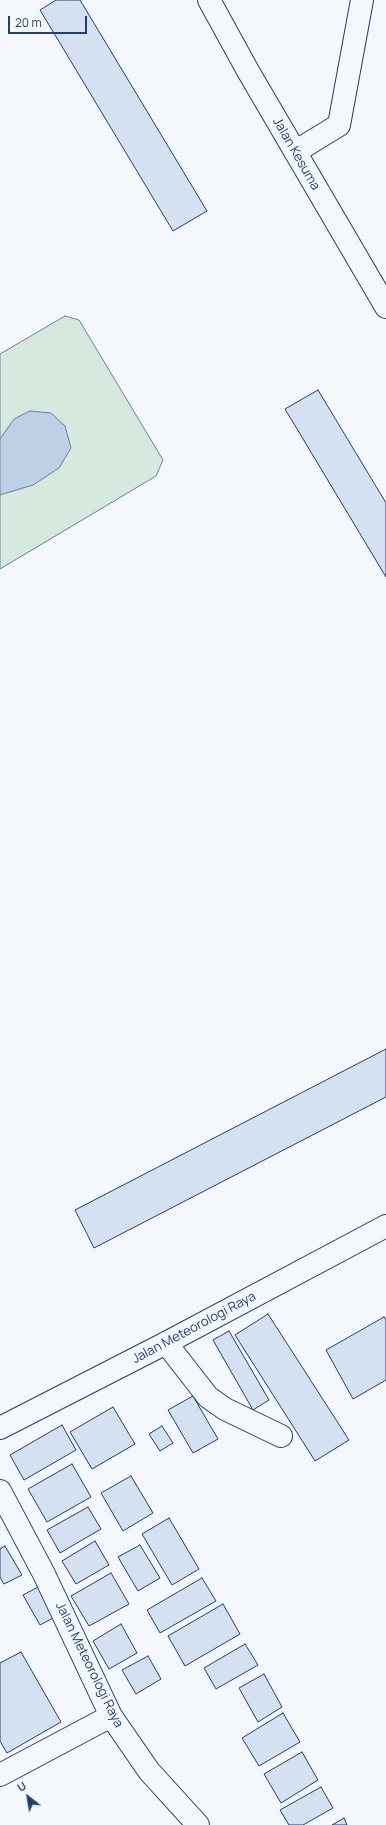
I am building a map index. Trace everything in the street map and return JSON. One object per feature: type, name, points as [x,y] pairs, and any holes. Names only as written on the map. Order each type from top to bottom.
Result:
[{"type":"street","name":"Jalan Kesuma","points":[[210,0],[248,72],[386,307]]},
{"type":"street","points":[[295,152],[339,125],[362,0]]},
{"type":"street","name":"Jalan Meteorologi Raya","points":[[0,1428],[166,1343],[386,1226]]},
{"type":"street","points":[[166,1343],[208,1397],[224,1409],[281,1436]]},
{"type":"street","name":"Jalan Meteorologi Raya","points":[[0,1490],[44,1574],[111,1716],[149,1771],[198,1825]]},
{"type":"street","points":[[0,1775],[111,1716]]},
{"type":"shaded area","points":[[65,316],[79,320],[163,460],[156,476],[0,569],[0,354]]},
{"type":"water","points":[[30,411],[51,413],[65,426],[71,448],[59,468],[33,485],[0,495],[0,439],[14,419]]},
{"type":"building","points":[[56,0],[80,0],[207,211],[173,231],[40,10]]},
{"type":"building","points":[[318,390],[386,503],[386,577],[285,409]]},
{"type":"building","points":[[386,1049],[386,1097],[94,1248],[75,1210]]},
{"type":"building","points":[[268,1314],[349,1440],[315,1461],[235,1335]]},
{"type":"building","points":[[384,1317],[386,1320],[386,1380],[353,1399],[326,1350]]},
{"type":"building","points":[[229,1331],[269,1400],[253,1410],[213,1340]]},
{"type":"building","points":[[193,1396],[218,1439],[193,1453],[168,1410]]},
{"type":"building","points":[[113,1407],[135,1444],[92,1469],[70,1432]]},
{"type":"building","points":[[62,1425],[76,1450],[24,1480],[10,1455]]},
{"type":"building","points":[[162,1426],[173,1443],[160,1451],[149,1434]]},
{"type":"building","points":[[72,1464],[91,1497],[47,1522],[28,1489]]},
{"type":"building","points":[[131,1476],[153,1513],[123,1531],[101,1493]]},
{"type":"building","points":[[88,1507],[101,1529],[60,1553],[47,1530]]},
{"type":"building","points":[[169,1518],[199,1569],[172,1585],[142,1534]]},
{"type":"building","points":[[95,1541],[109,1565],[76,1584],[62,1561]]},
{"type":"building","points":[[140,1545],[160,1578],[138,1591],[118,1557]]},
{"type":"building","points":[[5,1546],[22,1575],[4,1584],[0,1577],[0,1549]]},
{"type":"building","points":[[111,1573],[129,1604],[89,1626],[71,1596]]},
{"type":"building","points":[[202,1578],[216,1601],[160,1633],[147,1610]]},
{"type":"building","points":[[38,1587],[55,1617],[40,1625],[23,1595]]},
{"type":"building","points":[[223,1604],[240,1634],[185,1666],[168,1636]]},
{"type":"building","points":[[121,1624],[137,1653],[109,1669],[93,1641]]},
{"type":"building","points":[[245,1644],[258,1665],[216,1689],[204,1668]]},
{"type":"building","points":[[21,1652],[61,1722],[7,1753],[0,1741],[0,1663]]},
{"type":"building","points":[[148,1656],[161,1679],[136,1694],[122,1670]]},
{"type":"building","points":[[264,1674],[282,1707],[258,1722],[239,1688]]},
{"type":"building","points":[[283,1713],[300,1742],[259,1766],[242,1738]]},
{"type":"building","points":[[302,1752],[318,1780],[281,1803],[264,1774]]},
{"type":"building","points":[[321,1787],[333,1808],[303,1825],[289,1825],[280,1810]]},
{"type":"building","points":[[344,1818],[347,1825],[332,1825]]}]
